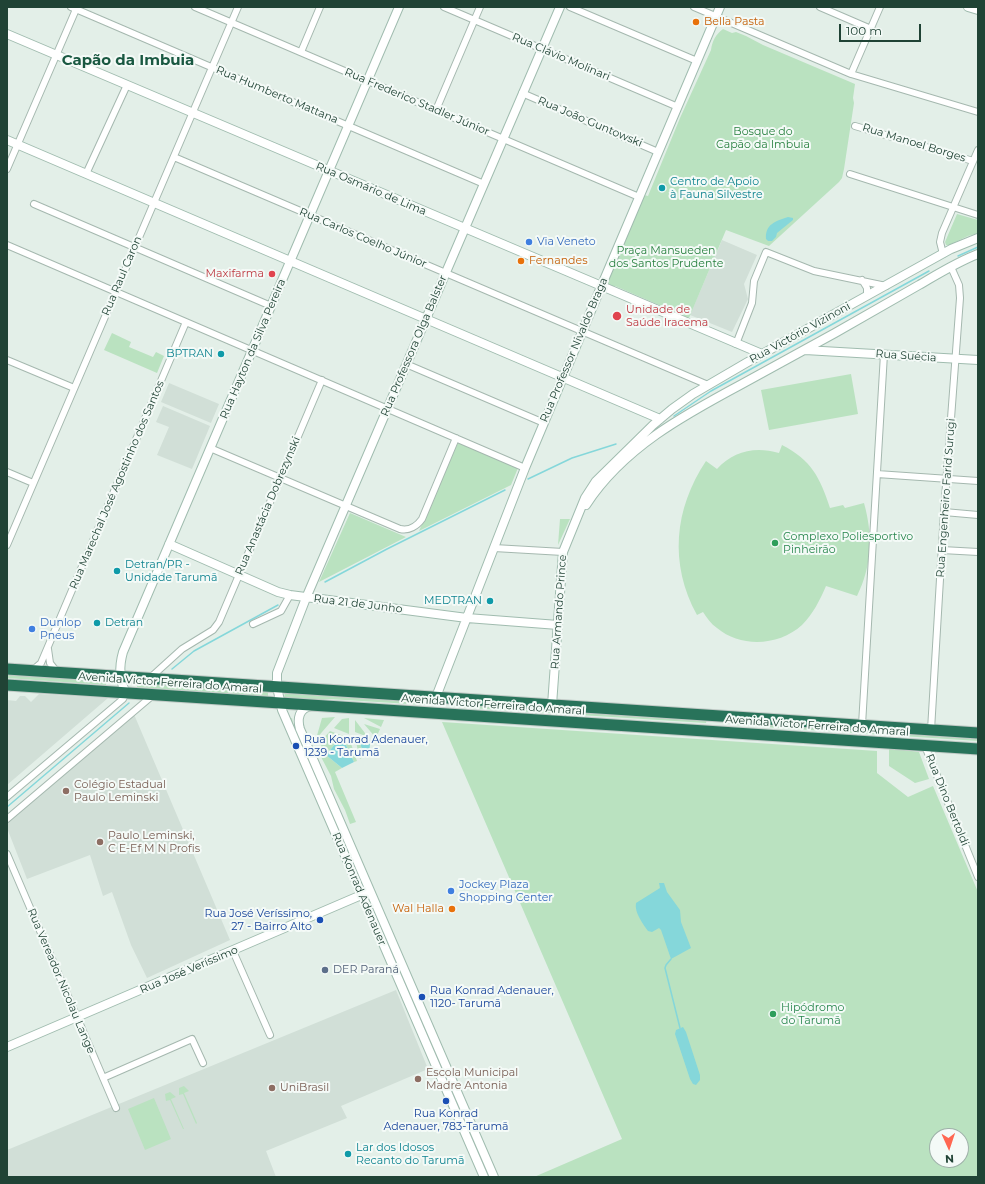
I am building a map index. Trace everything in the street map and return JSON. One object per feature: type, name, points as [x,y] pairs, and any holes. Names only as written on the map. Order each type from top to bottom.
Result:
[{"type":"highway","name":"Avenida Victor Ferreira do Amaral","points":[[7,669],[978,733]]},
{"type":"highway","name":"Avenida Victor Ferreira do Amaral","points":[[7,685],[732,734],[978,749]]},
{"type":"highway","points":[[415,712],[428,708],[436,697]]},
{"type":"highway","points":[[711,732],[716,729],[717,724],[716,719],[712,716]]},
{"type":"highway","points":[[732,734],[729,731],[728,724],[729,720],[733,717]]},
{"type":"street","name":"Rua Frederico Stadler Júnior","points":[[195,7],[639,197]]},
{"type":"street","name":"Rua Raul Caron","points":[[7,545],[238,7]]},
{"type":"street","points":[[301,52],[320,7]]},
{"type":"street","name":"Rua Hayton da Silva Pereira","points":[[126,693],[123,688],[120,666],[123,652],[399,7]]},
{"type":"street","name":"Rua Clávio Molinari","points":[[444,7],[678,107]]},
{"type":"street","points":[[436,110],[480,7]]},
{"type":"street","name":"Rua Professora Olga Balster","points":[[277,687],[278,674],[306,598],[560,7]]},
{"type":"street","points":[[570,7],[697,61]]},
{"type":"street","points":[[694,7],[851,74],[978,112]]},
{"type":"street","name":"Rua Professor Nivaldo Braga","points":[[436,697],[525,468],[720,7]]},
{"type":"street","points":[[820,7],[871,29]]},
{"type":"street","points":[[851,74],[880,7]]},
{"type":"street","points":[[968,7],[978,10]]},
{"type":"street","points":[[7,169],[75,8]]},
{"type":"street","name":"Rua Humberto Mattana","points":[[75,8],[484,184]]},
{"type":"street","name":"Rua Osmário de Lima","points":[[7,34],[464,229],[762,354]]},
{"type":"street","points":[[86,174],[126,85]]},
{"type":"street","name":"Rua João Guntowski","points":[[522,93],[658,152]]},
{"type":"street","name":"Rua Manoel Borges","points":[[855,126],[973,161]]},
{"type":"street","points":[[7,140],[660,419]]},
{"type":"street","points":[[951,267],[940,246],[941,238],[978,150]]},
{"type":"street","name":"Rua Carlos Coelho Júnior","points":[[174,157],[708,385]]},
{"type":"street","points":[[850,174],[978,215]]},
{"type":"street","points":[[34,204],[271,306]]},
{"type":"street","name":"Rua Victório Vizinoni","points":[[660,419],[681,402],[746,363],[943,254],[978,238]]},
{"type":"street","points":[[7,245],[525,468]]},
{"type":"street","points":[[746,363],[743,350],[736,344],[752,304],[754,281],[766,252],[814,271],[886,286]]},
{"type":"street","name":"Rua Victório Vizinoni","points":[[672,424],[951,267],[978,254]]},
{"type":"street","name":"Rua Engenheiro Farid Surugi","points":[[931,730],[946,479],[960,293],[957,280],[951,267]]},
{"type":"street","points":[[862,280],[867,288],[867,296]]},
{"type":"street","name":"Rua Marechal José Agostinho dos Santos","points":[[32,670],[41,664],[186,322]]},
{"type":"street","points":[[826,338],[827,347],[833,351]]},
{"type":"street","name":"Rua Suécia","points":[[804,350],[978,360]]},
{"type":"street","points":[[862,726],[884,354]]},
{"type":"street","points":[[7,360],[74,388]]},
{"type":"street","points":[[406,364],[544,423]]},
{"type":"street","name":"Rua Anastácia Dobrezynski","points":[[150,678],[182,649],[212,630],[219,622],[322,380]]},
{"type":"street","name":"Rua Armando Prince","points":[[552,705],[563,552],[585,498],[596,481],[660,419]]},
{"type":"street","name":"Rua Armando Prince","points":[[576,522],[597,489],[609,476],[652,437],[672,424]]},
{"type":"street","points":[[210,448],[405,530],[422,519],[456,438]]},
{"type":"street","points":[[7,472],[33,483]]},
{"type":"street","points":[[877,474],[978,481]]},
{"type":"street","points":[[944,512],[978,514]]},
{"type":"street","name":"Rua 21 de Junho","points":[[169,544],[278,592],[290,595],[467,618],[558,625]]},
{"type":"street","points":[[494,548],[563,552]]},
{"type":"street","points":[[942,550],[978,552]]},
{"type":"street","points":[[253,624],[281,611],[290,595]]},
{"type":"street","points":[[48,647],[50,663],[57,672]]},
{"type":"street","name":"Rua Konrad Adenauer","points":[[277,687],[280,704],[484,1177]]},
{"type":"street","points":[[7,797],[123,699],[126,693]]},
{"type":"street","points":[[7,819],[153,695]]},
{"type":"street","name":"Rua Konrad Adenauer","points":[[311,706],[304,708],[300,713],[298,721],[300,729],[494,1177]]},
{"type":"street","name":"Rua Dino Bertoldi","points":[[925,746],[978,877]]},
{"type":"street","name":"Rua Vereador Nicolau Lange","points":[[7,854],[116,1108]]},
{"type":"street","name":"Rua José Veríssimo","points":[[7,1047],[370,891]]},
{"type":"street","points":[[233,951],[270,1035]]},
{"type":"street","points":[[103,1078],[192,1039],[203,1063]]},
{"type":"shaded area","points":[[722,240],[757,255],[744,284],[748,299],[732,332],[690,315]]},
{"type":"shaded area","points":[[169,383],[219,404],[211,423],[161,402]]},
{"type":"shaded area","points":[[163,406],[210,426],[192,469],[157,455],[169,427],[156,422]]},
{"type":"shaded area","points":[[39,694],[108,698],[7,785],[7,700],[16,701],[20,696],[25,696],[31,702]]},
{"type":"shaded area","name":"Paulo Leminski, C E-Ef M N Profis","points":[[133,712],[230,940],[147,978],[131,945],[112,892],[103,896],[90,855],[27,879],[7,828],[7,819]]},
{"type":"shaded area","name":"UniBrasil","points":[[396,990],[428,1069],[341,1106],[347,1118],[266,1151],[276,1177],[7,1177],[7,1150]]},
{"type":"green space","name":"Bosque do Capão da Imbuia","points":[[723,29],[732,33],[736,32],[746,36],[763,45],[855,84],[853,98],[854,103],[844,169],[842,178],[839,182],[769,246],[726,230],[689,318],[615,286],[612,288],[607,283],[644,195],[648,196],[680,118],[711,50],[713,41],[716,35]]},
{"type":"green space","points":[[957,214],[978,220],[978,233],[946,245],[945,242]]},
{"type":"green space","points":[[112,333],[131,342],[129,347],[153,357],[156,352],[164,356],[157,373],[104,350]]},
{"type":"green space","points":[[851,374],[858,414],[769,430],[761,390]]},
{"type":"green space","points":[[458,443],[518,468],[511,485],[419,531]]},
{"type":"green space","name":"Complexo Poliesportivo Pinheirão","points":[[782,445],[800,457],[813,470],[818,478],[830,508],[843,505],[845,508],[864,503],[870,539],[870,550],[866,573],[857,596],[826,586],[813,612],[802,625],[793,632],[782,637],[760,642],[737,639],[713,625],[703,612],[697,615],[688,596],[682,576],[679,557],[679,537],[682,517],[687,498],[695,479],[706,461],[717,469],[737,454],[753,450],[779,453]]},
{"type":"green space","points":[[350,513],[406,537],[319,582]]},
{"type":"green space","points":[[560,519],[570,519],[558,545]]},
{"type":"green space","points":[[7,673],[107,679],[106,685],[7,678]]},
{"type":"green space","points":[[137,681],[268,689],[268,696],[137,687]]},
{"type":"green space","points":[[285,691],[429,700],[426,705],[329,699],[307,701],[284,699]]},
{"type":"green space","points":[[456,702],[707,717],[706,723],[455,707]]},
{"type":"green space","points":[[335,717],[316,739],[322,718]]},
{"type":"green space","points":[[292,718],[362,883],[361,884],[289,719]]},
{"type":"green space","points":[[349,718],[349,734],[334,728],[342,719]]},
{"type":"green space","points":[[364,718],[384,720],[381,727]]},
{"type":"green space","points":[[355,720],[368,737],[355,732]]},
{"type":"green space","points":[[735,721],[978,737],[978,741],[735,725]]},
{"type":"green space","name":"Hipódromo do Tarumã","points":[[442,722],[877,751],[877,773],[908,797],[933,786],[978,892],[978,1177],[534,1177],[622,1139]]},
{"type":"green space","points":[[364,724],[380,729],[376,738]]},
{"type":"green space","points":[[330,731],[349,738],[357,761],[354,762],[344,741],[339,739],[326,755],[342,768],[335,772],[356,822],[350,824],[345,810],[334,789],[331,776],[320,755],[322,740]]},
{"type":"green space","points":[[355,738],[358,739],[365,756],[360,759]]},
{"type":"green space","points":[[889,748],[919,752],[929,779],[915,783],[889,766]]},
{"type":"green space","points":[[184,1086],[189,1091],[184,1093],[197,1123],[196,1124],[183,1094],[179,1095],[179,1088]]},
{"type":"green space","points":[[170,1092],[176,1097],[171,1099],[184,1129],[170,1100],[166,1101],[165,1094]]},
{"type":"green space","points":[[154,1098],[171,1139],[145,1150],[128,1109]]},
{"type":"water","points":[[788,217],[793,218],[793,220],[777,233],[776,237],[772,241],[768,241],[766,239],[766,234],[769,227],[772,224]]},
{"type":"water","points":[[339,739],[344,741],[354,762],[342,768],[326,755]]},
{"type":"water","points":[[358,739],[370,744],[369,754],[365,756]]},
{"type":"water","points":[[659,883],[664,883],[667,892],[680,910],[681,922],[691,948],[671,959],[661,930],[659,928],[652,932],[648,931],[639,918],[636,910],[636,903],[660,888]]},
{"type":"water","points":[[683,1027],[700,1075],[700,1080],[696,1085],[693,1084],[690,1079],[675,1034],[676,1030]]},
{"type":"waterway","points":[[958,256],[978,247]]},
{"type":"waterway","points":[[674,416],[711,391],[929,271]]},
{"type":"waterway","points":[[528,479],[572,458],[616,444]]},
{"type":"waterway","points":[[325,582],[505,490]]},
{"type":"waterway","points":[[172,669],[194,651],[278,605]]},
{"type":"waterway","points":[[7,807],[129,703]]},
{"type":"waterway","points":[[671,959],[665,968],[680,1028]]},
{"type":"place","name":"Bella Pasta","points":[[696,22]]},
{"type":"place","name":"Centro de Apoio à Fauna Silvestre","points":[[662,188]]},
{"type":"place","name":"Via Veneto","points":[[529,242]]},
{"type":"place","name":"Fernandes","points":[[521,261]]},
{"type":"place","name":"Maxifarma","points":[[272,274]]},
{"type":"place","name":"Unidade de Saúde Iracema","points":[[617,316]]},
{"type":"place","name":"BPTRAN","points":[[221,354]]},
{"type":"place","name":"Complexo Poliesportivo Pinheirão","points":[[775,543]]},
{"type":"place","name":"Detran/PR - Unidade Tarumã","points":[[117,571]]},
{"type":"place","name":"MEDTRAN","points":[[490,601]]},
{"type":"place","name":"Detran","points":[[97,623]]},
{"type":"place","name":"Dunlop Pneus","points":[[32,629]]},
{"type":"place","name":"Rua Konrad Adenauer, 1239 - Tarumã","points":[[296,746]]},
{"type":"place","name":"Colégio Estadual Paulo Leminski","points":[[66,791]]},
{"type":"place","name":"Paulo Leminski, C E-Ef M N Profis","points":[[100,842]]},
{"type":"place","name":"Jockey Plaza Shopping Center","points":[[451,891]]},
{"type":"place","name":"Wal Halla","points":[[452,909]]},
{"type":"place","name":"Rua José Veríssimo, 27 - Bairro Alto","points":[[320,920]]},
{"type":"place","name":"DER Paraná","points":[[325,970]]},
{"type":"place","name":"Rua Konrad Adenauer, 1120- Tarumã","points":[[422,997]]},
{"type":"place","name":"Hipódromo do Tarumã","points":[[773,1014]]},
{"type":"place","name":"Escola Municipal Madre Antonia","points":[[418,1079]]},
{"type":"place","name":"UniBrasil","points":[[272,1088]]},
{"type":"place","name":"Rua Konrad Adenauer, 783-Tarumã","points":[[446,1101]]},
{"type":"place","name":"Lar dos Idosos Recanto do Tarumã","points":[[348,1154]]},
{"type":"district","name":"Capão da Imbuia","points":[[128,61]]},
{"type":"park label","name":"Praça Mansueden dos Santos Prudente","points":[[666,257]]}]
